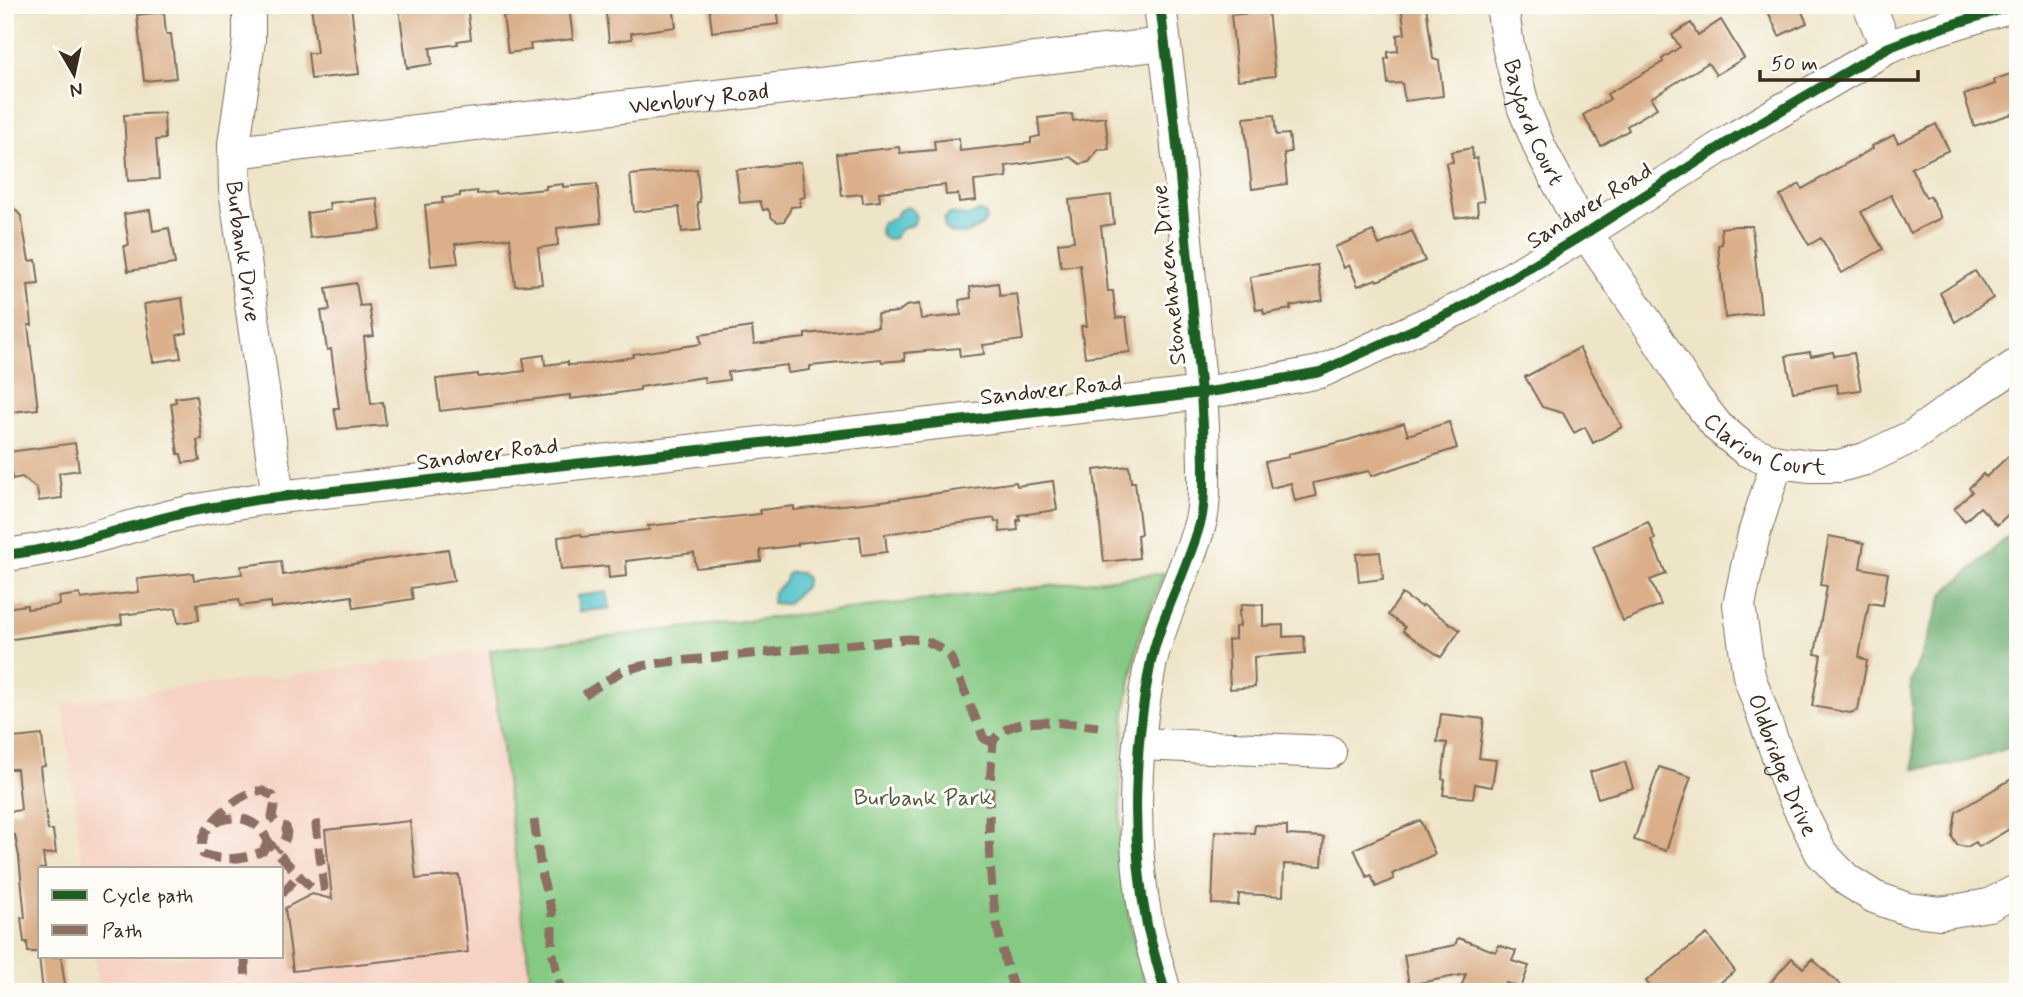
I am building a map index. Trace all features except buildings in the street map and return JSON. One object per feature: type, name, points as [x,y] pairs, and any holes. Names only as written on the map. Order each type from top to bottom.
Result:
[{"type":"street","name":"Burbank Drive","points":[[249,5],[249,41],[242,77],[234,189],[278,497]]},
{"type":"street","name":"Stonehaven Drive","points":[[1160,5],[1201,393],[1204,492],[1201,518],[1152,658],[1139,744],[1137,835],[1142,883],[1147,924],[1166,992]]},
{"type":"street","name":"Bayford Court","points":[[1503,5],[1508,46],[1524,109],[1540,148],[1586,233]]},
{"type":"street","points":[[1869,5],[1887,48]]},
{"type":"street","name":"Sandover Road","points":[[5,555],[49,549],[187,512],[278,497],[1201,393],[1320,372],[1463,307],[1586,233],[1736,137],[1887,48],[1928,32],[2015,5]]},
{"type":"street","name":"Wenbury Road","points":[[235,152],[1164,44]]},
{"type":"street","name":"Clarion Court","points":[[1586,233],[1693,395],[1718,427],[1746,450],[1777,462],[1839,466],[1865,458],[1913,436],[2018,364]]},
{"type":"street","name":"Oldbridge Drive","points":[[1777,462],[1754,534],[1739,605],[1749,676],[1789,787],[1822,853],[1856,886],[1874,897],[1907,909],[1940,913],[1989,905],[2018,890]]},
{"type":"street","points":[[1139,744],[1330,752]]},
{"type":"shaded area","points":[[490,650],[532,992],[99,992],[94,958],[284,958],[284,867],[83,867],[63,703]]},
{"type":"green space","points":[[2018,528],[2018,745],[1961,763],[1914,769],[1911,682],[1944,593]]},
{"type":"green space","name":"Burbank Park","points":[[1164,573],[1138,642],[1125,712],[1120,790],[1121,862],[1131,929],[1147,992],[532,992],[490,650]]},
{"type":"water","points":[[907,207],[915,214],[913,225],[901,229],[894,238],[883,237],[880,231],[882,223],[894,218],[900,210]]},
{"type":"water","points":[[980,211],[986,215],[986,220],[972,231],[955,234],[945,229],[944,219],[949,214],[966,217]]},
{"type":"water","points":[[790,572],[801,573],[806,578],[805,587],[786,604],[772,603],[773,593],[785,582]]},
{"type":"water","points":[[607,592],[610,608],[579,612],[577,596]]},
{"type":"marked path","points":[[584,695],[622,671],[641,666],[915,639],[936,646],[951,658],[984,739],[993,742]]},
{"type":"marked path","points":[[1015,992],[998,931],[990,868],[989,805],[993,742],[1001,733],[1025,723],[1098,727]]},
{"type":"marked path","points":[[213,822],[243,797],[263,791],[273,796],[275,802],[272,817],[277,824],[286,827],[285,840],[276,850]]},
{"type":"marked path","points":[[268,842],[263,851],[241,858],[226,859],[203,854],[202,846],[207,831],[218,821],[238,818],[251,822],[312,888],[324,887],[316,825],[327,824]]},
{"type":"marked path","points":[[534,820],[542,877],[552,911],[552,950],[561,992]]},
{"type":"marked path","points":[[284,892],[298,875]]},
{"type":"marked path","points":[[245,958],[246,992]]},
{"type":"cycle path","points":[[1160,5],[1175,126],[1204,439],[1202,514],[1196,538],[1151,661],[1138,759],[1138,860],[1147,925],[1165,992]]},
{"type":"cycle path","points":[[5,555],[74,542],[188,512],[261,499],[1170,397],[1320,372],[1463,307],[1586,233],[1736,137],[1887,48],[1928,32],[2015,5]]}]
